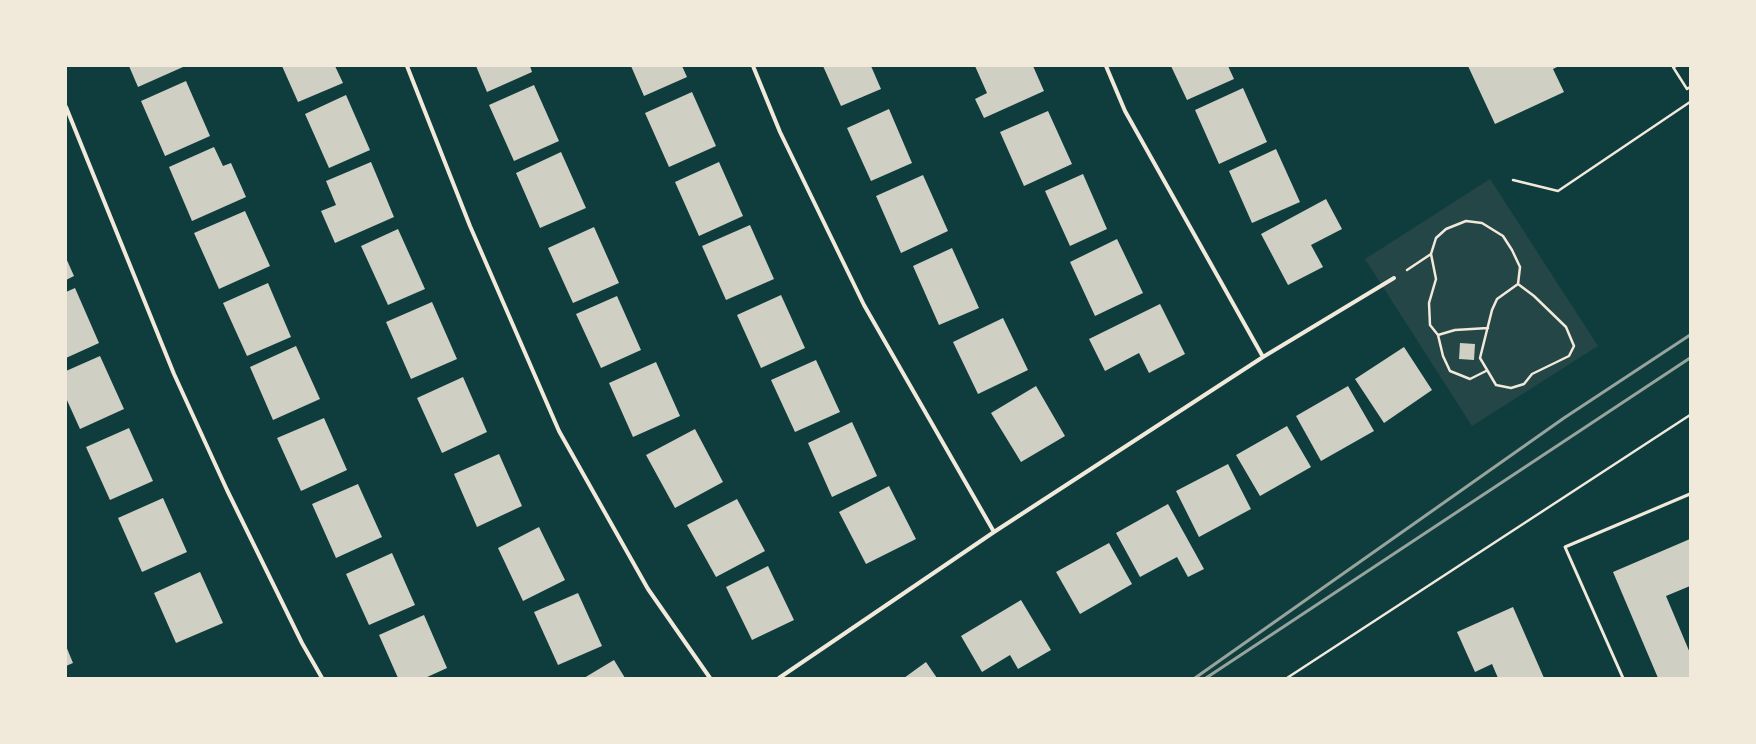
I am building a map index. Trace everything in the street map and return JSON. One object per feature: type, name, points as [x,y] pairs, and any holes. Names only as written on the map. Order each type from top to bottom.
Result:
[{"type":"street","points":[[407,66],[470,226],[559,431],[648,589],[710,678]]},
{"type":"street","points":[[753,66],[780,132],[864,305],[994,532]]},
{"type":"street","points":[[1106,66],[1125,111],[1263,357]]},
{"type":"street","points":[[66,106],[174,374],[227,490],[302,643],[322,678]]},
{"type":"street","points":[[779,678],[994,532],[1263,357],[1394,278]]},
{"type":"lane","points":[[1623,678],[1565,546],[1690,494]]},
{"type":"path","points":[[1676,66],[1673,67],[1687,89],[1690,87]]},
{"type":"path","points":[[1513,180],[1558,191],[1690,102]]},
{"type":"path","points":[[1486,371],[1470,379],[1450,372],[1443,356],[1438,335],[1430,325],[1428,303],[1436,279],[1432,254],[1436,238],[1446,229],[1466,221],[1482,223],[1503,236],[1512,250],[1520,267],[1518,284],[1497,299],[1492,310],[1480,358],[1486,371],[1496,385],[1510,388],[1524,384],[1532,374],[1569,356],[1574,346],[1566,327],[1534,296],[1518,284]]},
{"type":"path","points":[[1394,278],[1432,254]]},
{"type":"path","points":[[1438,335],[1455,330],[1488,328]]},
{"type":"path","points":[[1287,678],[1690,414]]},
{"type":"shaded area","points":[[1490,179],[1598,346],[1472,426],[1365,259]]},
{"type":"building","points":[[129,66],[182,66],[183,67],[138,87]]},
{"type":"building","points":[[282,66],[335,66],[343,83],[298,102]]},
{"type":"building","points":[[476,66],[530,66],[532,72],[487,92]]},
{"type":"building","points":[[631,66],[682,66],[687,77],[644,96]]},
{"type":"building","points":[[823,66],[871,66],[881,89],[841,106]]},
{"type":"building","points":[[975,66],[1033,66],[1044,91],[984,118],[975,99],[987,93]]},
{"type":"building","points":[[1171,66],[1228,66],[1234,79],[1187,100]]},
{"type":"building","points":[[1468,66],[1559,66],[1553,69],[1564,92],[1495,124]]},
{"type":"building","points":[[186,81],[210,136],[165,156],[141,101]]},
{"type":"building","points":[[534,85],[559,141],[514,161],[489,105]]},
{"type":"building","points":[[1243,88],[1267,142],[1219,164],[1195,110]]},
{"type":"building","points":[[692,92],[716,146],[669,167],[645,113]]},
{"type":"building","points":[[346,95],[370,150],[329,168],[305,114]]},
{"type":"building","points":[[889,109],[912,163],[871,181],[847,128]]},
{"type":"building","points":[[1048,111],[1072,164],[1024,186],[1000,132]]},
{"type":"building","points":[[214,147],[223,166],[231,163],[246,197],[192,221],[169,167]]},
{"type":"building","points":[[1276,149],[1300,202],[1252,223],[1229,171]]},
{"type":"building","points":[[561,152],[586,208],[540,228],[516,173]]},
{"type":"building","points":[[371,162],[394,217],[335,243],[321,211],[336,205],[326,181]]},
{"type":"building","points":[[719,162],[743,216],[699,236],[675,182]]},
{"type":"building","points":[[1083,174],[1107,229],[1070,246],[1045,191]]},
{"type":"building","points":[[923,175],[948,231],[901,253],[876,196]]},
{"type":"building","points":[[1326,199],[1342,229],[1311,245],[1323,267],[1288,285],[1261,234]]},
{"type":"building","points":[[245,211],[270,266],[219,289],[194,233]]},
{"type":"building","points":[[750,225],[774,279],[726,300],[702,246]]},
{"type":"building","points":[[594,227],[619,283],[573,303],[548,248]]},
{"type":"building","points":[[398,229],[425,289],[388,305],[361,246]]},
{"type":"building","points":[[1117,239],[1143,293],[1095,316],[1070,262]]},
{"type":"building","points":[[952,248],[979,308],[939,325],[913,266]]},
{"type":"building","points":[[66,258],[74,276],[66,280]]},
{"type":"building","points":[[268,283],[291,337],[247,356],[223,303]]},
{"type":"building","points":[[75,288],[99,343],[66,358],[66,292]]},
{"type":"building","points":[[781,295],[805,348],[761,368],[737,315]]},
{"type":"building","points":[[617,296],[641,350],[601,368],[576,314]]},
{"type":"building","points":[[432,302],[457,359],[411,379],[386,322]]},
{"type":"building","points":[[1160,304],[1185,354],[1149,373],[1139,353],[1105,371],[1089,339]]},
{"type":"building","points":[[1003,318],[1028,370],[978,394],[953,342]]},
{"type":"building","points":[[1460,343],[1475,344],[1474,360],[1459,359]]},
{"type":"building","points":[[296,346],[320,399],[273,420],[250,367]]},
{"type":"building","points":[[1404,347],[1432,390],[1384,423],[1355,379]]},
{"type":"building","points":[[100,356],[124,409],[80,429],[66,398],[66,371]]},
{"type":"building","points":[[816,360],[840,412],[795,432],[771,380]]},
{"type":"building","points":[[656,362],[680,416],[633,437],[609,383]]},
{"type":"building","points":[[463,377],[487,432],[442,453],[417,398]]},
{"type":"building","points":[[1036,386],[1065,436],[1021,462],[991,413]]},
{"type":"building","points":[[1348,386],[1374,431],[1321,461],[1296,416]]},
{"type":"building","points":[[324,418],[347,470],[301,491],[277,438]]},
{"type":"building","points":[[852,422],[877,476],[832,497],[808,443]]},
{"type":"building","points":[[1287,426],[1311,467],[1260,496],[1236,455]]},
{"type":"building","points":[[129,428],[153,481],[110,500],[86,447]]},
{"type":"building","points":[[695,429],[723,482],[675,508],[646,455]]},
{"type":"building","points":[[499,454],[522,506],[477,527],[454,474]]},
{"type":"building","points":[[1228,464],[1251,509],[1199,537],[1176,491]]},
{"type":"building","points":[[358,484],[382,537],[336,558],[312,504]]},
{"type":"building","points":[[889,486],[916,539],[866,564],[839,512]]},
{"type":"building","points":[[163,498],[187,552],[142,572],[118,518]]},
{"type":"building","points":[[737,499],[765,551],[716,577],[687,525]]},
{"type":"building","points":[[1168,504],[1204,569],[1188,577],[1177,557],[1140,577],[1116,533]]},
{"type":"building","points":[[539,527],[565,580],[523,601],[498,548]]},
{"type":"building","points":[[1690,539],[1690,586],[1666,596],[1690,653],[1690,678],[1658,678],[1613,572]]},
{"type":"building","points":[[1109,543],[1132,584],[1080,614],[1056,572]]},
{"type":"building","points":[[392,553],[415,605],[369,625],[346,574]]},
{"type":"building","points":[[768,566],[794,620],[752,640],[726,587]]},
{"type":"building","points":[[200,572],[223,623],[176,643],[154,593]]},
{"type":"building","points":[[578,593],[602,646],[558,665],[534,612]]},
{"type":"building","points":[[1021,600],[1051,650],[1018,669],[1010,655],[982,672],[961,636]]},
{"type":"building","points":[[1513,607],[1544,678],[1498,678],[1492,664],[1475,672],[1457,632]]},
{"type":"building","points":[[424,615],[447,668],[425,678],[398,678],[379,635]]},
{"type":"building","points":[[66,646],[73,663],[66,666]]},
{"type":"building","points":[[614,660],[625,678],[584,678]]},
{"type":"building","points":[[926,662],[937,678],[904,678]]},
{"type":"railway","points":[[1195,678],[1564,418],[1690,335]]},
{"type":"railway","points":[[1206,678],[1690,358]]}]
